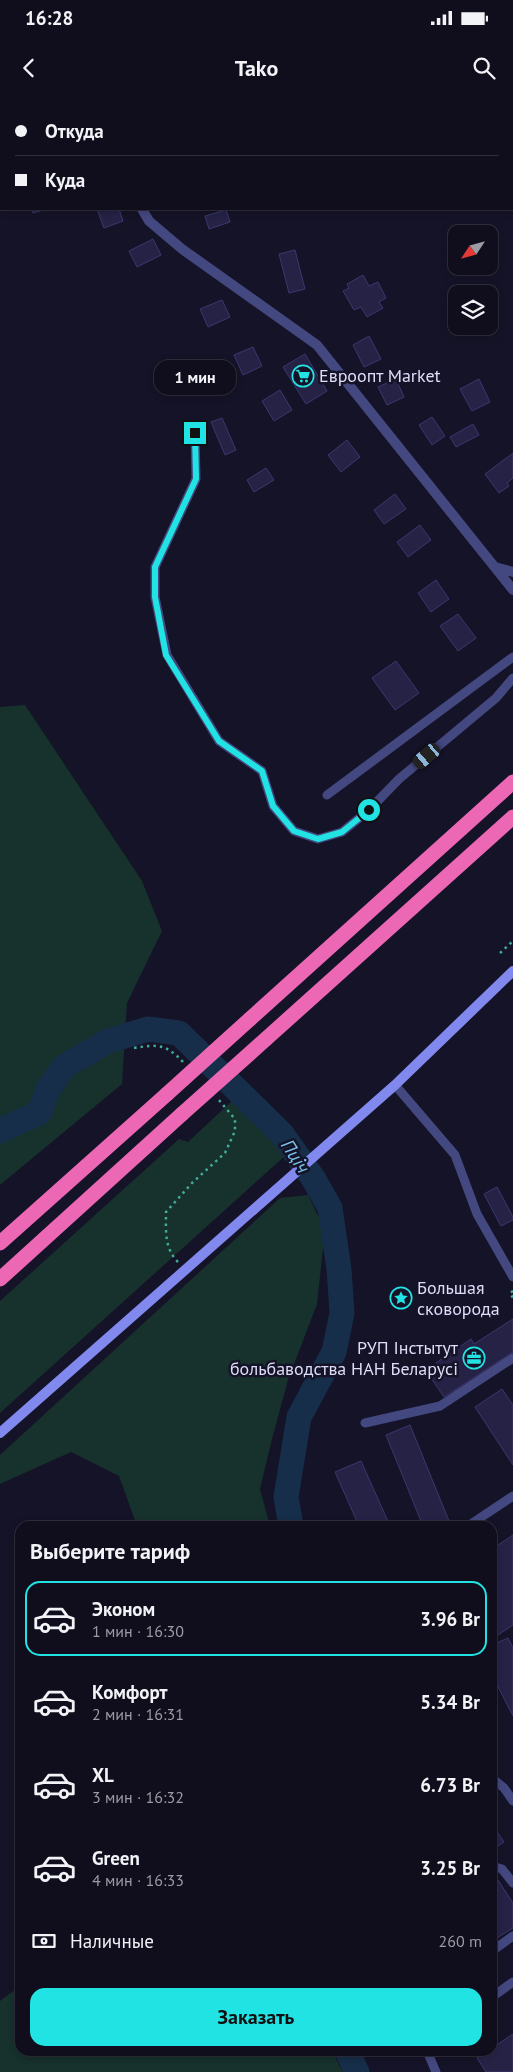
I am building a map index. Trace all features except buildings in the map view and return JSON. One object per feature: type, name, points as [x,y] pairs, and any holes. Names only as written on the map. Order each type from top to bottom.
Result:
[{"type":"highway","points":[[0,1243],[513,782]]},
{"type":"highway","points":[[0,1279],[513,817]]},
{"type":"street","points":[[143,210],[149,221],[182,249],[317,345],[513,590]]},
{"type":"street","points":[[495,567],[513,572]]},
{"type":"street","points":[[0,1433],[186,1271],[276,1188],[341,1134],[395,1085],[513,971]]},
{"type":"lane","points":[[195,433],[196,479],[155,567],[155,597],[166,655],[219,741],[262,771],[273,806],[294,831],[318,839],[342,832],[369,810],[399,779],[496,698],[513,678]]},
{"type":"lane","points":[[327,794],[513,657]]},
{"type":"lane","points":[[395,1085],[455,1155],[477,1214],[513,1277]]},
{"type":"lane","points":[[365,1423],[440,1406],[513,1358]]},
{"type":"lane","points":[[476,1521],[513,1496]]},
{"type":"lane","points":[[497,1782],[504,1788],[513,1801]]},
{"type":"lane","points":[[497,1868],[502,1869],[513,1883]]},
{"type":"lane","points":[[497,1947],[513,1936]]},
{"type":"lane","points":[[497,1993],[513,1982]]},
{"type":"lane","points":[[429,2056],[436,2072]]},
{"type":"path","points":[[500,953],[513,941]]},
{"type":"path","points":[[134,1048],[155,1044],[172,1050],[185,1064]]},
{"type":"path","points":[[186,1271],[171,1255],[166,1236],[166,1212],[192,1183],[225,1153],[235,1131],[235,1119],[216,1097]]},
{"type":"path","points":[[513,1291],[510,1293],[513,1298]]},
{"type":"green space","points":[[25,705],[142,881],[162,931],[127,1003],[122,1084],[0,1185],[0,707]]},
{"type":"green space","points":[[234,1099],[277,1138],[286,1155],[0,1413],[0,1301],[179,1139],[188,1142]]},
{"type":"green space","points":[[308,1195],[325,1230],[317,1304],[288,1380],[260,1489],[269,1521],[135,1521],[119,1476],[71,1452],[0,1484],[0,1455],[280,1198]]},
{"type":"green space","points":[[15,1990],[15,2056],[335,2056],[343,2072],[0,2072],[0,2001]]},
{"type":"waterway","name":"Пціч","points":[[0,1131],[40,1112],[48,1089],[65,1066],[108,1041],[148,1029],[179,1033],[282,1134],[313,1178],[330,1208],[339,1269],[342,1313],[334,1352],[299,1417],[286,1497],[290,1521]]},
{"type":"waterway","name":"Пціч","points":[[349,2056],[357,2072]]},
{"type":"place","name":"Евроопт Market","points":[[303,376]]},
{"type":"place","name":"Большая сковорода","points":[[401,1298]]},
{"type":"place","name":"РУП Інстытут больбаводства НАН Беларусі","points":[[474,1358]]},
{"type":"route","points":[[195,433],[196,479],[155,567],[155,597],[166,655],[219,741],[262,771],[273,806],[294,831],[318,839],[342,832],[369,810]]}]
